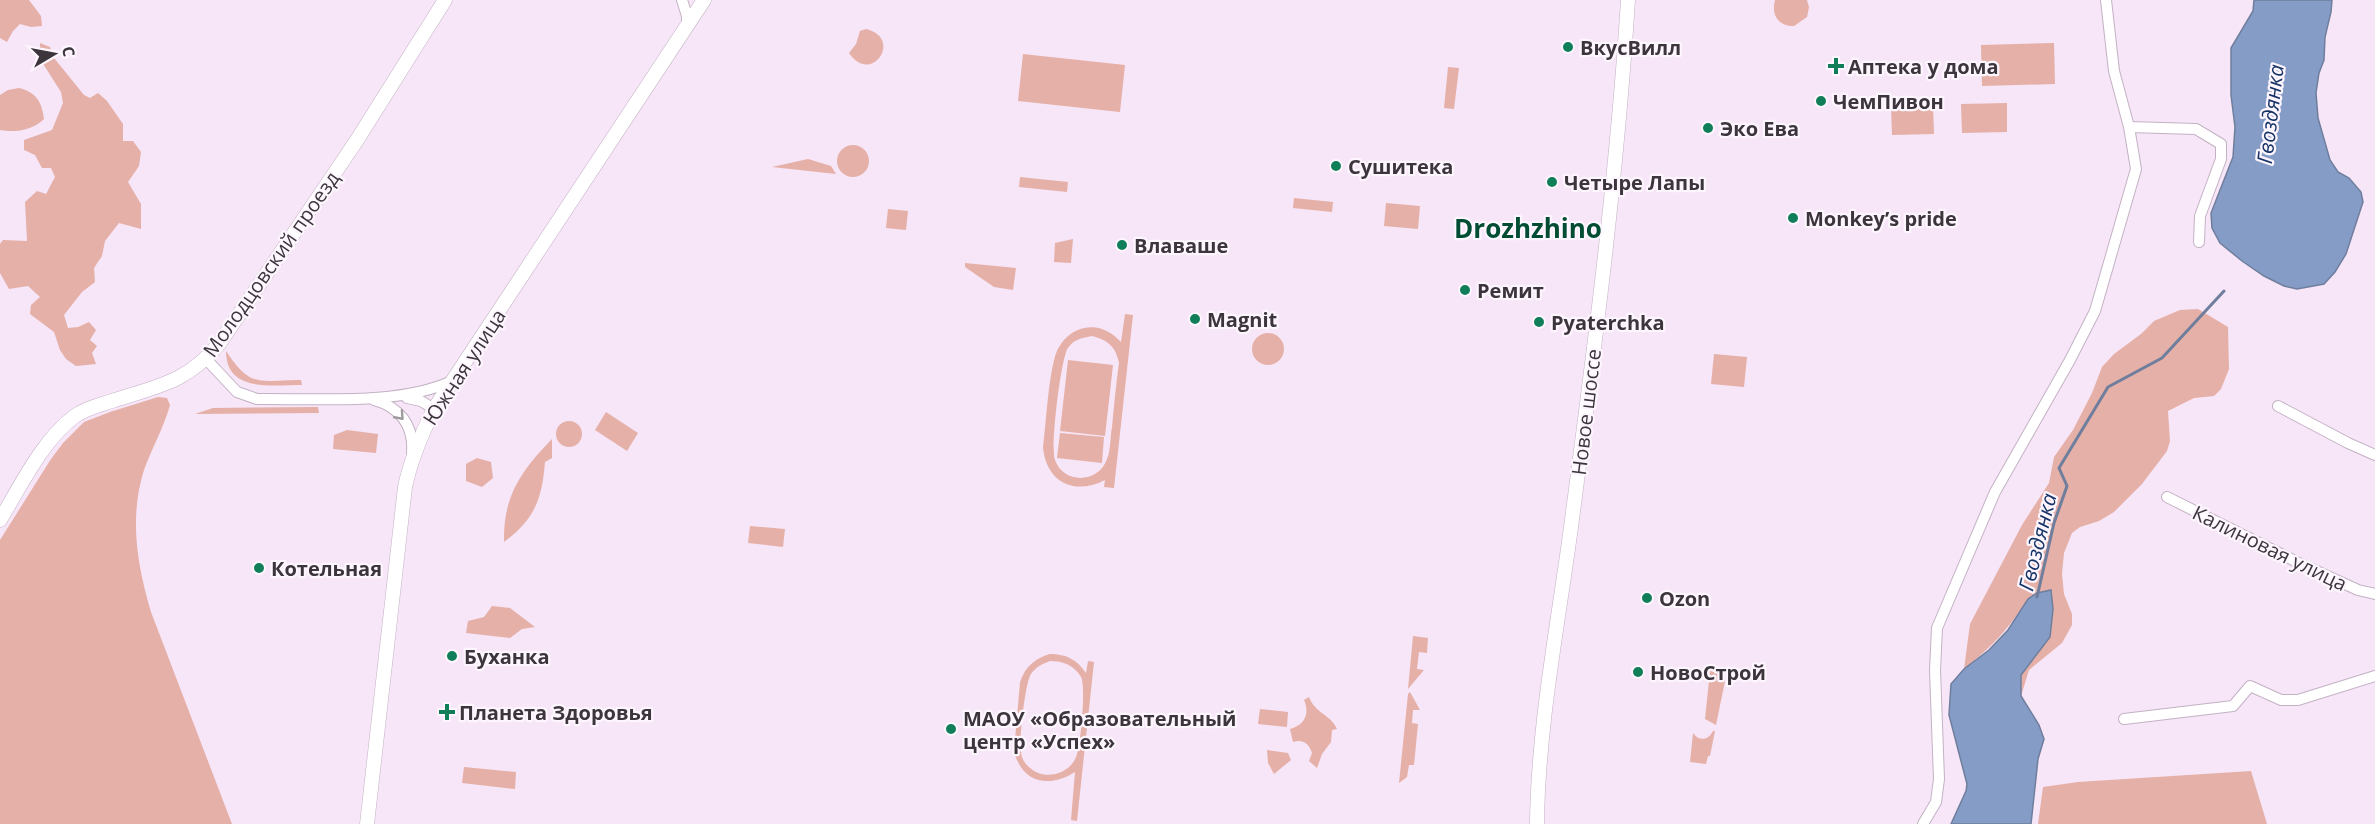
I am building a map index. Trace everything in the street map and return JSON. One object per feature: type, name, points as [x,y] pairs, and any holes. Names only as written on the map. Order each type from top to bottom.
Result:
[{"type":"street","name":"Молодцовский проезд","points":[[0,520],[45,448],[75,416],[90,408],[166,385],[189,373],[206,359],[225,335],[357,140],[445,0]]},
{"type":"street","points":[[682,0],[687,16],[687,27]]},
{"type":"street","name":"Новое шоссе","points":[[1537,824],[1547,706],[1588,400],[1609,213],[1624,66],[1628,0]]},
{"type":"street","points":[[1923,824],[1936,802],[1939,779],[1935,670],[1937,628],[1962,574],[1995,492],[2070,360],[2095,311],[2136,169],[2130,128],[2114,71],[2106,0]]},
{"type":"street","name":"Южная улица","points":[[367,824],[405,487],[411,459],[434,409],[687,27],[700,1]]},
{"type":"street","points":[[2130,128],[2196,129],[2221,144],[2221,159],[2200,216],[2199,242]]},
{"type":"street","points":[[206,359],[237,392],[257,399],[398,396],[436,388],[454,380]]},
{"type":"street","points":[[398,396],[421,401],[434,409]]},
{"type":"street","points":[[359,398],[390,406],[404,417],[412,441],[411,459]]},
{"type":"street","points":[[2278,406],[2375,455]]},
{"type":"street","name":"Калиновая улица","points":[[2167,497],[2299,563],[2358,590],[2375,594]]},
{"type":"street","points":[[2124,718],[2233,706],[2250,686],[2281,700],[2298,700],[2375,676]]},
{"type":"shaded area","points":[[0,0],[29,0],[41,16],[42,26],[31,27],[20,24],[7,42],[0,38]]},
{"type":"shaded area","points":[[1775,0],[1807,0],[1809,7],[1807,17],[1794,26],[1780,22],[1775,15]]},
{"type":"shaded area","points":[[866,29],[877,34],[882,41],[883,49],[880,57],[866,64],[858,62],[849,53],[856,44],[860,31]]},
{"type":"shaded area","points":[[40,43],[50,47],[54,58],[84,95],[90,98],[98,93],[107,101],[123,124],[123,141],[133,141],[141,152],[139,166],[128,182],[141,204],[141,229],[119,223],[105,241],[102,256],[94,268],[95,282],[82,292],[64,315],[68,328],[89,322],[96,330],[90,340],[97,346],[92,353],[96,364],[76,366],[66,359],[60,350],[54,332],[30,314],[31,305],[40,297],[28,286],[9,289],[0,273],[0,244],[3,240],[27,241],[25,202],[37,191],[46,194],[55,177],[51,168],[42,168],[35,155],[24,150],[24,140],[52,130],[63,103],[61,92],[40,59]]},
{"type":"shaded area","points":[[2054,43],[2055,84],[1982,86],[1981,45]]},
{"type":"shaded area","points":[[1023,54],[1125,65],[1120,112],[1018,101]]},
{"type":"shaded area","points":[[1448,67],[1459,68],[1454,109],[1444,108]]},
{"type":"shaded area","points":[[19,88],[34,95],[42,108],[44,119],[24,130],[0,130],[0,95],[8,90]]},
{"type":"shaded area","points":[[2007,103],[2007,132],[1962,133],[1961,104]]},
{"type":"shaded area","points":[[1933,105],[1934,134],[1892,135],[1891,106]]},
{"type":"shaded area","points":[[853,145],[864,150],[869,161],[864,172],[853,177],[842,172],[837,161],[842,150]]},
{"type":"shaded area","points":[[808,159],[831,166],[836,174],[772,167]]},
{"type":"shaded area","points":[[1020,177],[1068,182],[1067,192],[1019,187]]},
{"type":"shaded area","points":[[1294,198],[1333,202],[1332,212],[1293,208]]},
{"type":"shaded area","points":[[1386,203],[1420,206],[1418,229],[1384,226]]},
{"type":"shaded area","points":[[888,209],[908,211],[906,230],[886,228]]},
{"type":"shaded area","points":[[1073,239],[1071,263],[1054,262],[1055,243]]},
{"type":"shaded area","points":[[965,263],[1016,268],[1013,290],[994,287],[965,267]]},
{"type":"shaded area","points":[[2198,309],[2228,327],[2229,369],[2221,389],[2214,396],[2194,398],[2168,411],[2170,441],[2167,451],[2142,484],[2114,512],[2072,533],[2064,553],[2062,574],[2064,594],[2072,614],[2072,625],[2062,643],[2029,670],[2021,696],[2021,675],[2050,637],[2028,599],[1999,637],[1964,669],[1970,624],[2022,525],[2049,483],[2054,457],[2073,430],[2102,367],[2154,321],[2180,310]]},
{"type":"shaded area","points":[[1125,314],[1133,315],[1114,488],[1104,487],[1105,480],[1083,487],[1063,483],[1050,469],[1043,447],[1050,380],[1059,347],[1067,337],[1084,328],[1105,330],[1121,342]],"holes":[[[1092,336],[1113,348],[1119,363],[1109,451],[1103,467],[1097,473],[1081,478],[1073,477],[1059,468],[1055,460],[1055,422],[1059,384],[1068,348],[1078,339]]]},
{"type":"shaded area","points":[[1268,333],[1280,337],[1284,349],[1280,361],[1268,365],[1256,361],[1252,349],[1256,337]]},
{"type":"shaded area","points":[[226,351],[242,372],[250,377],[265,381],[301,380],[302,385],[253,384],[242,380],[228,365]]},
{"type":"shaded area","points":[[1714,354],[1747,357],[1744,387],[1711,384]]},
{"type":"shaded area","points":[[1068,360],[1113,365],[1105,436],[1060,431]]},
{"type":"shaded area","points":[[158,397],[167,398],[170,405],[139,488],[136,523],[142,577],[151,612],[232,824],[0,824],[0,540],[51,459],[84,422]]},
{"type":"shaded area","points":[[318,407],[319,413],[195,414],[213,408]]},
{"type":"shaded area","points":[[606,412],[638,433],[627,451],[595,430]]},
{"type":"shaded area","points":[[569,421],[578,425],[582,434],[578,443],[569,447],[560,443],[556,434],[560,425]]},
{"type":"shaded area","points":[[347,430],[378,434],[376,453],[333,449],[334,435]]},
{"type":"shaded area","points":[[1060,433],[1104,437],[1102,463],[1057,458]]},
{"type":"shaded area","points":[[552,439],[552,458],[545,462],[542,487],[535,507],[523,525],[504,542],[507,511],[516,485],[531,462]]},
{"type":"shaded area","points":[[477,458],[491,462],[493,478],[482,487],[466,481],[466,464]]},
{"type":"shaded area","points":[[750,526],[785,529],[783,547],[748,543]]},
{"type":"shaded area","points":[[492,606],[510,608],[535,627],[522,629],[510,638],[466,633],[468,621],[484,617]]},
{"type":"shaded area","points":[[1413,636],[1428,638],[1427,653],[1419,652],[1417,669],[1424,670],[1408,689]]},
{"type":"shaded area","points":[[1062,655],[1075,661],[1086,673],[1088,661],[1094,662],[1077,821],[1071,820],[1075,772],[1056,780],[1038,780],[1023,770],[1014,751],[1020,682],[1028,668],[1045,656]],"holes":[[[1055,661],[1075,669],[1081,677],[1083,702],[1080,738],[1074,761],[1064,771],[1049,775],[1035,772],[1024,762],[1021,753],[1021,735],[1025,699],[1031,674],[1042,665]]]},
{"type":"shaded area","points":[[1710,671],[1720,672],[1725,681],[1716,725],[1705,719]]},
{"type":"shaded area","points":[[1410,692],[1420,710],[1413,710],[1412,723],[1418,724],[1414,765],[1409,765],[1407,777],[1399,783],[1408,694]]},
{"type":"shaded area","points":[[1309,697],[1315,707],[1331,720],[1337,729],[1332,730],[1331,742],[1322,754],[1317,768],[1309,761],[1312,753],[1307,744],[1293,742],[1290,729],[1303,722],[1306,714],[1304,700]]},
{"type":"shaded area","points":[[1260,709],[1288,712],[1287,727],[1258,724]]},
{"type":"shaded area","points":[[1715,731],[1710,756],[1706,764],[1690,762],[1693,733],[1698,738],[1704,739]]},
{"type":"shaded area","points":[[1267,750],[1288,753],[1291,760],[1274,774],[1268,763]]},
{"type":"shaded area","points":[[464,767],[516,772],[515,789],[462,783]]},
{"type":"shaded area","points":[[2251,771],[2267,824],[2038,824],[2043,787],[2078,782]]},
{"type":"water","points":[[2254,0],[2332,0],[2325,37],[2324,60],[2316,93],[2318,118],[2330,160],[2338,172],[2349,178],[2361,192],[2363,202],[2346,254],[2324,284],[2297,289],[2284,286],[2264,276],[2220,243],[2212,228],[2211,213],[2233,157],[2235,127],[2231,95],[2231,48],[2253,11]]},
{"type":"water","points":[[2051,590],[2053,609],[2050,637],[2021,675],[2021,696],[2039,725],[2044,739],[2038,759],[2031,824],[1951,824],[1967,784],[1949,715],[1951,684],[1964,669],[1989,650],[2008,630],[2028,599],[2037,593]]},
{"type":"waterway","name":"Гвоздянка","points":[[2037,597],[2054,523],[2067,486],[2059,468],[2108,387],[2162,358],[2224,291]]},
{"type":"place","name":"ВкусВилл","points":[[1568,47]]},
{"type":"place","name":"Аптека у дома","points":[[1836,66]]},
{"type":"place","name":"ЧемПивон","points":[[1821,101]]},
{"type":"place","name":"Эко Ева","points":[[1708,128]]},
{"type":"place","name":"Сушитека","points":[[1336,166]]},
{"type":"place","name":"Четыре Лапы","points":[[1552,182]]},
{"type":"place","name":"Monkey’s pride","points":[[1793,218]]},
{"type":"place","name":"Влаваше","points":[[1122,245]]},
{"type":"place","name":"Ремит","points":[[1465,290]]},
{"type":"place","name":"Magnit","points":[[1195,319]]},
{"type":"place","name":"Pyaterchka","points":[[1539,322]]},
{"type":"place","name":"Котельная","points":[[259,568]]},
{"type":"place","name":"Ozon","points":[[1647,598]]},
{"type":"place","name":"Буханка","points":[[452,656]]},
{"type":"place","name":"НовоСтрой","points":[[1638,672]]},
{"type":"place","name":"Планета Здоровья","points":[[447,712]]},
{"type":"place","name":"МАОУ «Образовательный центр «Успех»","points":[[951,729]]},
{"type":"district","name":"Drozhzhino","points":[[1528,228]]}]
